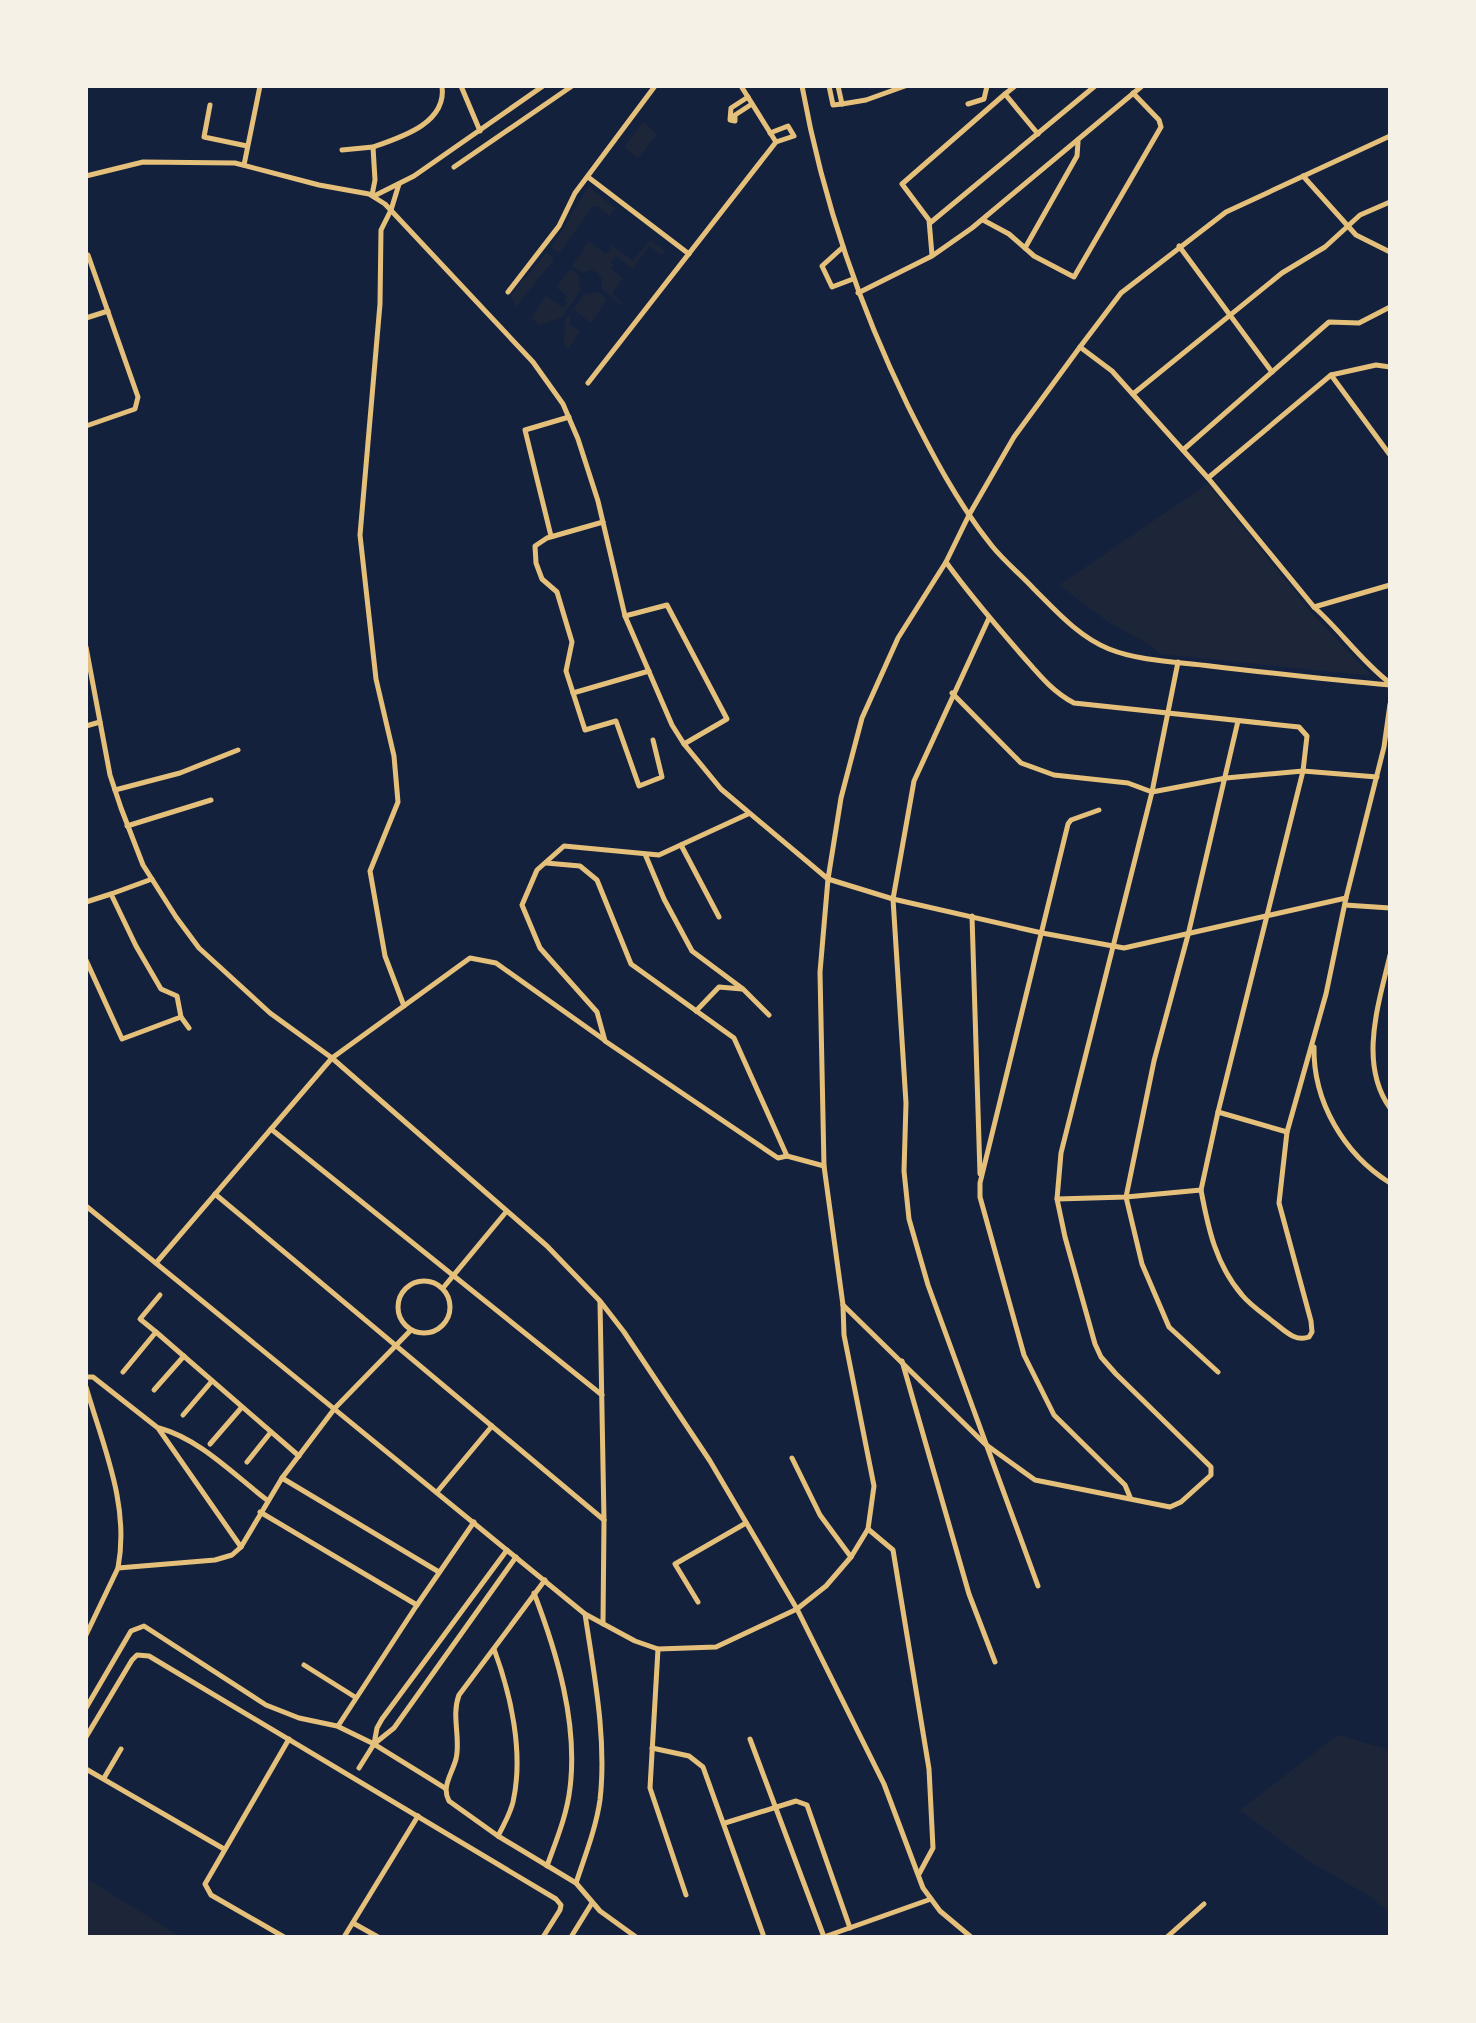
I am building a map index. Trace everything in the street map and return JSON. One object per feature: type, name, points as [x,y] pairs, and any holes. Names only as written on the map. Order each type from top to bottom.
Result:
[{"type":"street","points":[[244,165],[260,88],[253,86]]},
{"type":"street","points":[[342,150],[373,147],[404,136],[434,115],[442,102],[442,86]]},
{"type":"street","points":[[373,195],[399,184],[543,86]]},
{"type":"street","points":[[454,167],[572,86]]},
{"type":"street","points":[[508,292],[559,226],[575,193],[655,86]]},
{"type":"street","points":[[741,86],[776,142]]},
{"type":"street","points":[[802,86],[808,120],[843,247],[881,349],[928,446],[969,515],[993,547],[1058,613],[1085,636],[1109,649],[1178,662],[1390,684]]},
{"type":"street","points":[[829,86],[833,105],[866,100],[905,86]]},
{"type":"street","points":[[838,86],[842,104]]},
{"type":"street","points":[[968,104],[984,99],[987,86]]},
{"type":"street","points":[[932,256],[928,218],[902,184],[1015,86]]},
{"type":"street","points":[[930,224],[1095,86]]},
{"type":"street","points":[[858,293],[932,256],[983,220],[1142,86]]},
{"type":"street","points":[[465,88],[480,131]]},
{"type":"street","points":[[983,220],[1009,234],[1034,256],[1072,277],[1076,275],[1161,127],[1159,120],[1133,93]]},
{"type":"street","points":[[1005,94],[1038,134]]},
{"type":"street","points":[[748,97],[731,108],[730,120],[735,121],[735,115],[752,104]]},
{"type":"street","points":[[210,105],[204,137],[247,146]]},
{"type":"street","points":[[588,383],[776,142],[794,136],[788,126],[770,133]]},
{"type":"street","points":[[86,1206],[585,1614],[603,1625],[658,1649],[716,1647],[797,1609],[826,1586],[851,1557],[868,1529],[874,1486],[844,1335],[843,1305],[824,1166],[820,972],[828,879],[841,798],[862,718],[898,638],[946,562],[1014,437],[1121,293],[1226,212],[1390,136]]},
{"type":"street","points":[[1025,248],[1077,156],[1078,142]]},
{"type":"street","points":[[373,147],[373,195]]},
{"type":"street","points":[[86,176],[143,162],[200,161],[244,165],[319,185],[373,195],[391,210],[533,362],[563,404],[578,439],[603,522],[625,616],[672,725],[684,744],[721,789],[828,879],[893,899],[1124,948],[1345,901],[1390,908]]},
{"type":"street","points":[[588,176],[689,254]]},
{"type":"street","points":[[1303,176],[1356,235],[1390,252]]},
{"type":"street","points":[[399,184],[381,230],[380,304],[360,535],[376,679],[394,756],[398,802],[370,871],[385,956],[404,1006]]},
{"type":"street","points":[[1133,394],[1282,273],[1325,247],[1360,215],[1390,202]]},
{"type":"street","points":[[1179,246],[1272,372]]},
{"type":"street","points":[[843,247],[822,266],[832,287],[853,279]]},
{"type":"street","points":[[86,256],[138,397],[135,409],[86,426]]},
{"type":"street","points":[[1183,450],[1329,322],[1359,323],[1390,307]]},
{"type":"street","points":[[86,318],[108,311]]},
{"type":"street","points":[[1080,347],[1112,371],[1208,478],[1314,607],[1331,622],[1367,666],[1390,684]]},
{"type":"street","points":[[1208,478],[1331,375],[1376,365],[1390,367]]},
{"type":"street","points":[[1331,375],[1390,455]]},
{"type":"street","points":[[551,536],[525,430],[569,417]]},
{"type":"street","points":[[603,522],[551,536],[535,546],[536,563],[542,579],[557,592],[572,642],[566,671],[585,730],[616,721],[639,786],[662,777],[653,740]]},
{"type":"street","points":[[946,562],[989,618],[1059,695],[1074,703],[1299,727],[1307,736],[1303,771],[1201,1190],[1209,1236],[1224,1269],[1243,1296],[1290,1335],[1300,1339],[1309,1337],[1311,1321],[1279,1203],[1287,1132],[1314,1038],[1345,901],[1387,747],[1390,704]]},
{"type":"street","points":[[1314,607],[1390,585]]},
{"type":"street","points":[[625,616],[667,605],[727,719],[684,744]]},
{"type":"street","points":[[989,618],[914,781],[893,899],[906,1103],[904,1171],[909,1219],[928,1285],[1038,1586]]},
{"type":"street","points":[[86,647],[115,790],[127,826],[143,865],[199,948],[270,1013],[332,1058],[547,1246],[600,1301],[710,1461],[797,1609],[884,1784],[918,1875],[931,1899],[940,1911],[971,1937]]},
{"type":"street","points":[[843,1305],[985,1444],[1035,1480],[1170,1507],[1181,1502],[1211,1475],[1211,1467],[1101,1357],[1088,1326],[1057,1199],[1061,1153],[1152,792],[1178,662]]},
{"type":"street","points":[[573,693],[649,671]]},
{"type":"street","points":[[952,693],[1021,763],[1054,775],[1128,783],[1152,792],[1226,778],[1303,771],[1377,777]]},
{"type":"street","points":[[1218,1372],[1169,1327],[1142,1264],[1126,1197],[1154,1061],[1188,935],[1238,721]]},
{"type":"street","points":[[86,726],[100,722]]},
{"type":"street","points":[[115,790],[180,773],[238,750]]},
{"type":"street","points":[[127,826],[211,800]]},
{"type":"street","points":[[980,1183],[1068,824],[1071,820],[1099,810]]},
{"type":"street","points":[[605,1041],[597,1012],[540,948],[522,905],[537,870],[564,846],[659,855],[748,814]]},
{"type":"street","points":[[681,845],[719,917]]},
{"type":"street","points":[[645,854],[664,899],[692,951],[743,989],[769,1015]]},
{"type":"street","points":[[545,863],[580,866],[597,880],[631,964],[734,1038],[787,1156]]},
{"type":"street","points":[[86,902],[152,879]]},
{"type":"street","points":[[111,894],[161,989],[177,996],[181,1017],[189,1028]]},
{"type":"street","points":[[972,916],[980,1197],[1024,1355],[1054,1415],[1125,1485],[1130,1498]]},
{"type":"street","points":[[1390,955],[1373,1031],[1374,1068],[1390,1108]]},
{"type":"street","points":[[156,1263],[332,1058],[470,958],[496,963],[778,1158],[787,1156],[824,1166]]},
{"type":"street","points":[[86,960],[122,1039],[181,1017]]},
{"type":"street","points":[[696,1011],[719,987],[743,989]]},
{"type":"street","points":[[1314,1038],[1314,1064],[1328,1112],[1343,1139],[1362,1161],[1390,1183]]},
{"type":"street","points":[[1218,1112],[1287,1132]]},
{"type":"street","points":[[271,1129],[602,1395]]},
{"type":"street","points":[[1057,1199],[1201,1190]]},
{"type":"street","points":[[215,1194],[604,1520]]},
{"type":"street","points":[[443,1288],[506,1212]]},
{"type":"street","points":[[427,1281],[443,1288],[450,1303],[447,1320],[435,1331],[411,1330],[400,1316],[398,1307],[403,1291],[418,1282],[427,1281]]},
{"type":"street","points":[[160,1295],[140,1319],[299,1456]]},
{"type":"street","points":[[600,1301],[603,1625]]},
{"type":"street","points":[[118,1568],[215,1560],[232,1555],[241,1547],[282,1478],[335,1408],[411,1330]]},
{"type":"street","points":[[123,1372],[156,1332]]},
{"type":"street","points":[[154,1390],[184,1356]]},
{"type":"street","points":[[902,1361],[969,1594],[995,1662]]},
{"type":"street","points":[[86,1377],[91,1376],[158,1428],[241,1547]]},
{"type":"street","points":[[183,1415],[212,1381]]},
{"type":"street","points":[[86,1387],[116,1486],[122,1519],[118,1568],[86,1635]]},
{"type":"street","points":[[210,1444],[242,1407]]},
{"type":"street","points":[[437,1492],[492,1426]]},
{"type":"street","points":[[158,1428],[171,1431],[206,1452],[267,1500]]},
{"type":"street","points":[[247,1462],[271,1432]]},
{"type":"street","points":[[792,1458],[820,1515],[851,1557]]},
{"type":"street","points":[[282,1478],[439,1572]]},
{"type":"street","points":[[260,1512],[417,1605]]},
{"type":"street","points":[[337,1726],[474,1522]]},
{"type":"street","points":[[698,1602],[675,1564],[746,1523]]},
{"type":"street","points":[[868,1529],[893,1550],[929,1769],[933,1848],[918,1875]]},
{"type":"street","points":[[374,1744],[382,1719],[507,1550]]},
{"type":"street","points":[[359,1768],[374,1744],[394,1728],[516,1557]]},
{"type":"street","points":[[545,1580],[456,1701],[456,1758],[445,1788],[449,1801],[498,1836],[576,1883],[608,1918],[636,1937]]},
{"type":"street","points":[[534,1592],[561,1678],[572,1758],[566,1809],[547,1866]]},
{"type":"street","points":[[576,1883],[600,1799],[601,1766],[595,1687],[585,1614]]},
{"type":"street","points":[[86,1708],[131,1631],[144,1626],[266,1705],[299,1718],[337,1726],[374,1744],[445,1788]]},
{"type":"street","points":[[494,1649],[510,1703],[516,1754],[512,1805],[498,1836]]},
{"type":"street","points":[[658,1649],[651,1794],[686,1895]]},
{"type":"street","points":[[86,1737],[132,1660],[141,1654],[149,1656],[556,1899],[561,1905],[560,1910],[543,1937]]},
{"type":"street","points":[[304,1665],[355,1697]]},
{"type":"street","points":[[284,1937],[211,1895],[206,1890],[206,1879],[289,1739]]},
{"type":"street","points":[[750,1739],[824,1937],[931,1899]]},
{"type":"street","points":[[652,1748],[680,1753],[697,1761],[706,1776],[764,1937]]},
{"type":"street","points":[[104,1778],[121,1749]]},
{"type":"street","points":[[86,1769],[224,1849]]},
{"type":"street","points":[[725,1823],[776,1806],[804,1802],[810,1808],[850,1928]]},
{"type":"street","points":[[344,1937],[418,1816]]},
{"type":"street","points":[[571,1937],[592,1903]]},
{"type":"street","points":[[1167,1937],[1204,1904]]},
{"type":"street","points":[[353,1923],[378,1937]]},
{"type":"shaded area","points":[[643,122],[657,134],[638,158],[624,147]]},
{"type":"shaded area","points":[[589,187],[615,208],[610,216],[593,206],[559,253],[551,247]]},
{"type":"shaded area","points":[[650,240],[665,251],[661,255],[649,246],[633,269],[616,256],[611,262],[614,265],[611,269],[623,278],[612,293],[622,305],[601,288],[602,279],[597,272],[582,273],[572,266],[589,241],[606,254],[611,248],[610,244],[633,261]]},
{"type":"shaded area","points":[[547,252],[554,259],[516,307],[511,295]]},
{"type":"shaded area","points":[[570,269],[580,277],[578,284],[581,290],[561,318],[540,325],[531,318],[546,296],[563,308],[568,303],[565,300],[567,296],[556,287]]},
{"type":"shaded area","points":[[598,292],[607,299],[591,323],[574,310],[569,316],[569,323],[580,332],[568,349],[564,345],[565,320],[585,294]]},
{"type":"shaded area","points":[[1208,484],[1310,611],[1372,676],[1160,654],[1151,645],[1111,624],[1059,585]]},
{"type":"shaded area","points":[[1338,1735],[1390,1750],[1390,1913],[1369,1896],[1304,1858],[1240,1810]]},
{"type":"shaded area","points":[[86,1878],[181,1937],[86,1937]]}]
